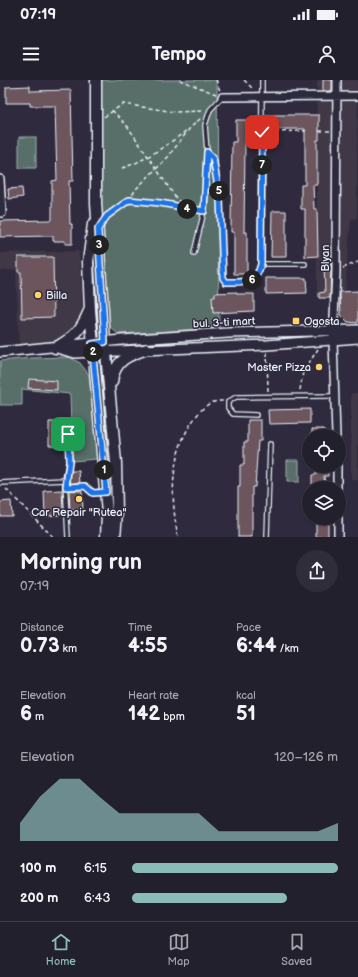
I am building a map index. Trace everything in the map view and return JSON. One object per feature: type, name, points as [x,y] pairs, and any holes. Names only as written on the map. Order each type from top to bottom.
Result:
[{"type":"main road","points":[[96,80],[96,203],[105,347],[117,485],[115,537]]},
{"type":"main road","points":[[96,203],[88,262],[92,348],[108,514],[106,537]]},
{"type":"main road","points":[[55,348],[74,337],[82,329],[90,310]]},
{"type":"main road","points":[[111,408],[112,380],[116,366],[129,355],[148,349]]},
{"type":"street","name":"Blyan","points":[[336,429],[333,340],[336,271],[337,80]]},
{"type":"street","points":[[222,97],[358,96]]},
{"type":"street","points":[[0,179],[2,213],[0,213]]},
{"type":"street","name":"bul. 3-ti mart","points":[[105,347],[228,334],[358,330]]},
{"type":"street","points":[[0,352],[55,348],[105,347],[148,349],[267,345],[358,338]]},
{"type":"street","points":[[338,525],[338,537]]},
{"type":"lane","points":[[262,80],[261,264],[305,264]]},
{"type":"lane","points":[[194,253],[204,211],[207,152],[205,125],[210,110],[222,97]]},
{"type":"lane","points":[[256,415],[233,414],[229,411],[228,402],[236,397],[336,396]]},
{"type":"lane","points":[[65,433],[69,436],[69,462],[65,480],[68,537]]},
{"type":"lane","points":[[65,443],[69,446]]},
{"type":"lane","points":[[267,537],[270,444]]},
{"type":"lane","points":[[0,483],[65,480]]},
{"type":"lane","points":[[66,487],[85,486],[93,493],[106,492]]},
{"type":"path","points":[[180,80],[222,97]]},
{"type":"path","points":[[216,80],[222,97]]},
{"type":"path","points":[[96,124],[112,110],[122,104],[175,112],[210,110]]},
{"type":"path","points":[[112,110],[128,127],[176,198],[186,208]]},
{"type":"path","points":[[122,168],[130,166],[177,138],[210,110]]},
{"type":"path","points":[[98,229],[107,216],[129,200],[136,189],[157,168],[190,128]]},
{"type":"path","points":[[319,131],[336,131]]},
{"type":"path","points":[[262,132],[306,132]]},
{"type":"path","points":[[207,152],[213,158],[220,199],[223,278],[226,282],[253,280],[258,275],[261,264]]},
{"type":"path","points":[[129,200],[160,203],[204,211]]},
{"type":"path","points":[[336,271],[358,262]]},
{"type":"path","points":[[299,396],[303,372],[323,341]]},
{"type":"path","points":[[267,345],[268,397]]},
{"type":"path","points":[[178,537],[173,480],[176,456],[185,431],[206,405],[218,401],[228,402]]},
{"type":"path","points":[[0,483],[53,537]]},
{"type":"shaded area","points":[[317,80],[358,80],[357,218],[351,219],[345,290],[337,290],[337,294],[317,293]]},
{"type":"shaded area","points":[[79,251],[83,309],[80,321],[75,329],[59,341],[19,345],[16,270],[0,270],[0,253]]},
{"type":"shaded area","points":[[351,393],[358,393],[358,480],[351,480]]},
{"type":"green space","points":[[101,80],[217,80],[219,328],[118,334],[109,326],[101,211]]},
{"type":"green space","points":[[19,137],[36,137],[36,168],[19,168]]},
{"type":"green space","points":[[69,357],[80,363],[89,375],[97,459],[72,461],[70,394],[22,389],[22,405],[0,405],[0,361]]},
{"type":"green space","points":[[287,460],[299,460],[299,482],[287,482]]},
{"type":"building","points":[[323,80],[332,80],[332,91],[323,91]]},
{"type":"building","points":[[30,86],[30,91],[71,90],[73,181],[69,181],[72,244],[65,244],[65,241],[53,241],[53,236],[0,237],[0,221],[52,220],[52,181],[57,180],[55,106],[30,106],[30,103],[6,103],[6,87]]},
{"type":"building","points":[[265,115],[319,115],[319,140],[317,140],[317,185],[313,185],[314,209],[317,209],[318,256],[305,257],[305,209],[301,209],[301,185],[305,185],[305,129],[265,129]]},
{"type":"building","points":[[236,120],[249,120],[249,143],[245,143],[244,232],[247,232],[247,274],[234,274],[234,232],[231,232],[232,142],[236,142]]},
{"type":"building","points":[[22,188],[23,197],[9,199],[8,189]]},
{"type":"building","points":[[272,211],[286,211],[286,257],[271,257]]},
{"type":"building","name":"Billa","points":[[18,257],[53,257],[54,317],[22,318],[21,272],[18,272]]},
{"type":"building","points":[[324,264],[331,264],[330,298],[319,298],[319,293],[325,292]]},
{"type":"building","points":[[266,278],[306,278],[307,293],[266,294]]},
{"type":"building","points":[[358,291],[358,323],[348,322],[341,315],[340,292]]},
{"type":"building","points":[[237,292],[237,294],[254,294],[254,311],[213,313],[212,297],[215,297],[215,293]]},
{"type":"building","points":[[29,379],[57,381],[57,390],[28,388]]},
{"type":"building","points":[[310,409],[310,423],[269,424],[268,410]]},
{"type":"building","points":[[248,420],[261,420],[261,441],[258,441],[255,487],[252,487],[252,537],[238,537],[238,487],[240,487],[240,465],[244,465],[244,442],[248,442]]},
{"type":"building","points":[[49,422],[73,422],[72,430],[64,430],[62,432],[65,437],[65,446],[49,445]]},
{"type":"building","points":[[70,471],[79,471],[80,483],[70,484]]},
{"type":"building","points":[[316,473],[328,473],[328,476],[324,476],[324,481],[312,481],[312,475],[316,475]]},
{"type":"building","points":[[62,490],[63,510],[60,511],[60,515],[45,516],[44,491]]},
{"type":"building","points":[[69,490],[82,491],[83,510],[70,510]]},
{"type":"building","points":[[11,501],[12,516],[0,516],[0,502]]},
{"type":"building","points":[[316,525],[328,525],[328,537],[316,537]]},
{"type":"place","name":"Billa","points":[[38,295]]},
{"type":"place","name":"Ogosta","points":[[296,321]]},
{"type":"place","name":"Master Pizza","points":[[319,367]]},
{"type":"place","name":"Car Repair \"Rutea\"","points":[[79,499]]},
{"type":"route","points":[[68,434],[69,462],[65,480],[66,487],[85,486],[93,493],[106,492],[92,344],[105,342],[98,229],[113,210],[129,200],[160,203],[204,211],[207,152],[213,158],[220,199],[223,278],[226,282],[253,280],[258,275],[261,264],[262,132]]}]
